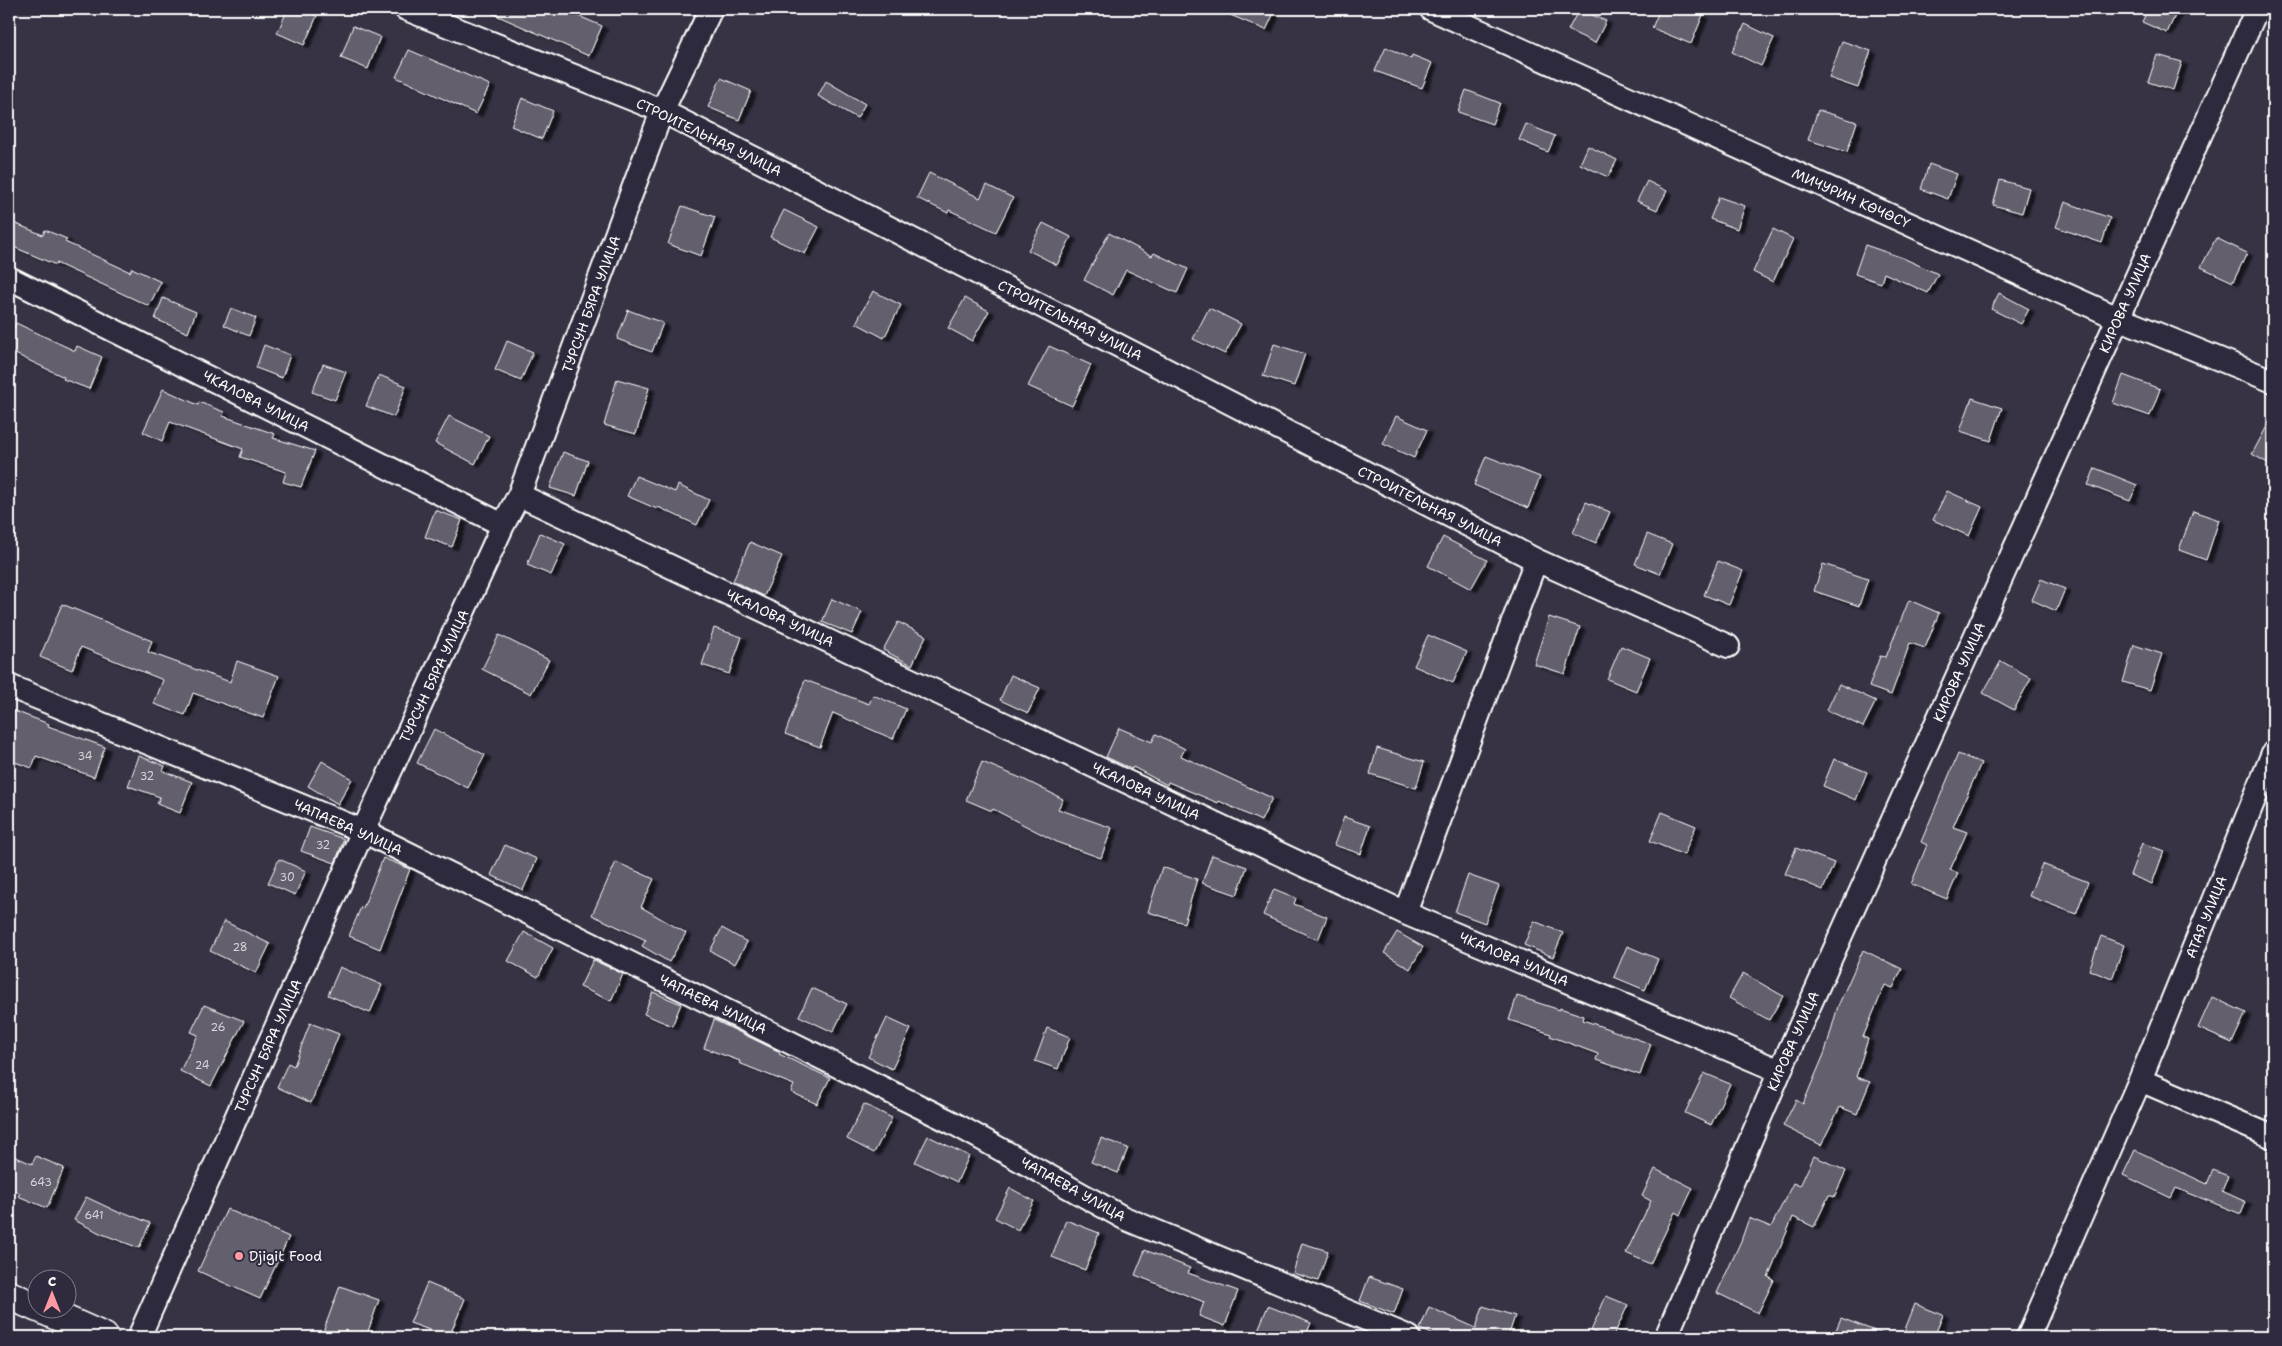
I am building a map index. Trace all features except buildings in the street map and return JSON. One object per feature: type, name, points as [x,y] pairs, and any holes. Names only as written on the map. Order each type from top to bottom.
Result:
[{"type":"main road","points":[[9,1295],[28,1304]]},
{"type":"main road","points":[[61,1318],[104,1337]]},
{"type":"street","name":"СТРОИТЕЛЬНАЯ УЛИЦА","points":[[406,9],[662,111],[1536,560],[1728,646]]},
{"type":"street","name":"ТУРСУН БЯРА УЛИЦА","points":[[139,1337],[363,831],[503,525],[520,495],[662,111],[711,9]]},
{"type":"street","name":"МИЧУРИН КӨЧӨСҮ","points":[[1431,9],[2118,318],[2273,381]]},
{"type":"street","name":"КИРОВА УЛИЦА","points":[[1666,1337],[1780,1071],[2257,9]]},
{"type":"street","name":"ЧКАЛОВА УЛИЦА","points":[[9,278],[503,525]]},
{"type":"street","name":"ЧКАЛОВА УЛИЦА","points":[[520,495],[1406,913],[1780,1071]]},
{"type":"street","points":[[1406,913],[1536,560]]},
{"type":"street","name":"ЧАПАЕВА УЛИЦА","points":[[9,686],[363,831],[953,1123],[1124,1218],[1409,1337]]},
{"type":"street","name":"АТАЯ УЛИЦА","points":[[2028,1337],[2140,1080],[2273,753]]},
{"type":"street","points":[[2140,1080],[2273,1137]]},
{"type":"place","name":"Djigit Food","points":[[239,1256]]}]
